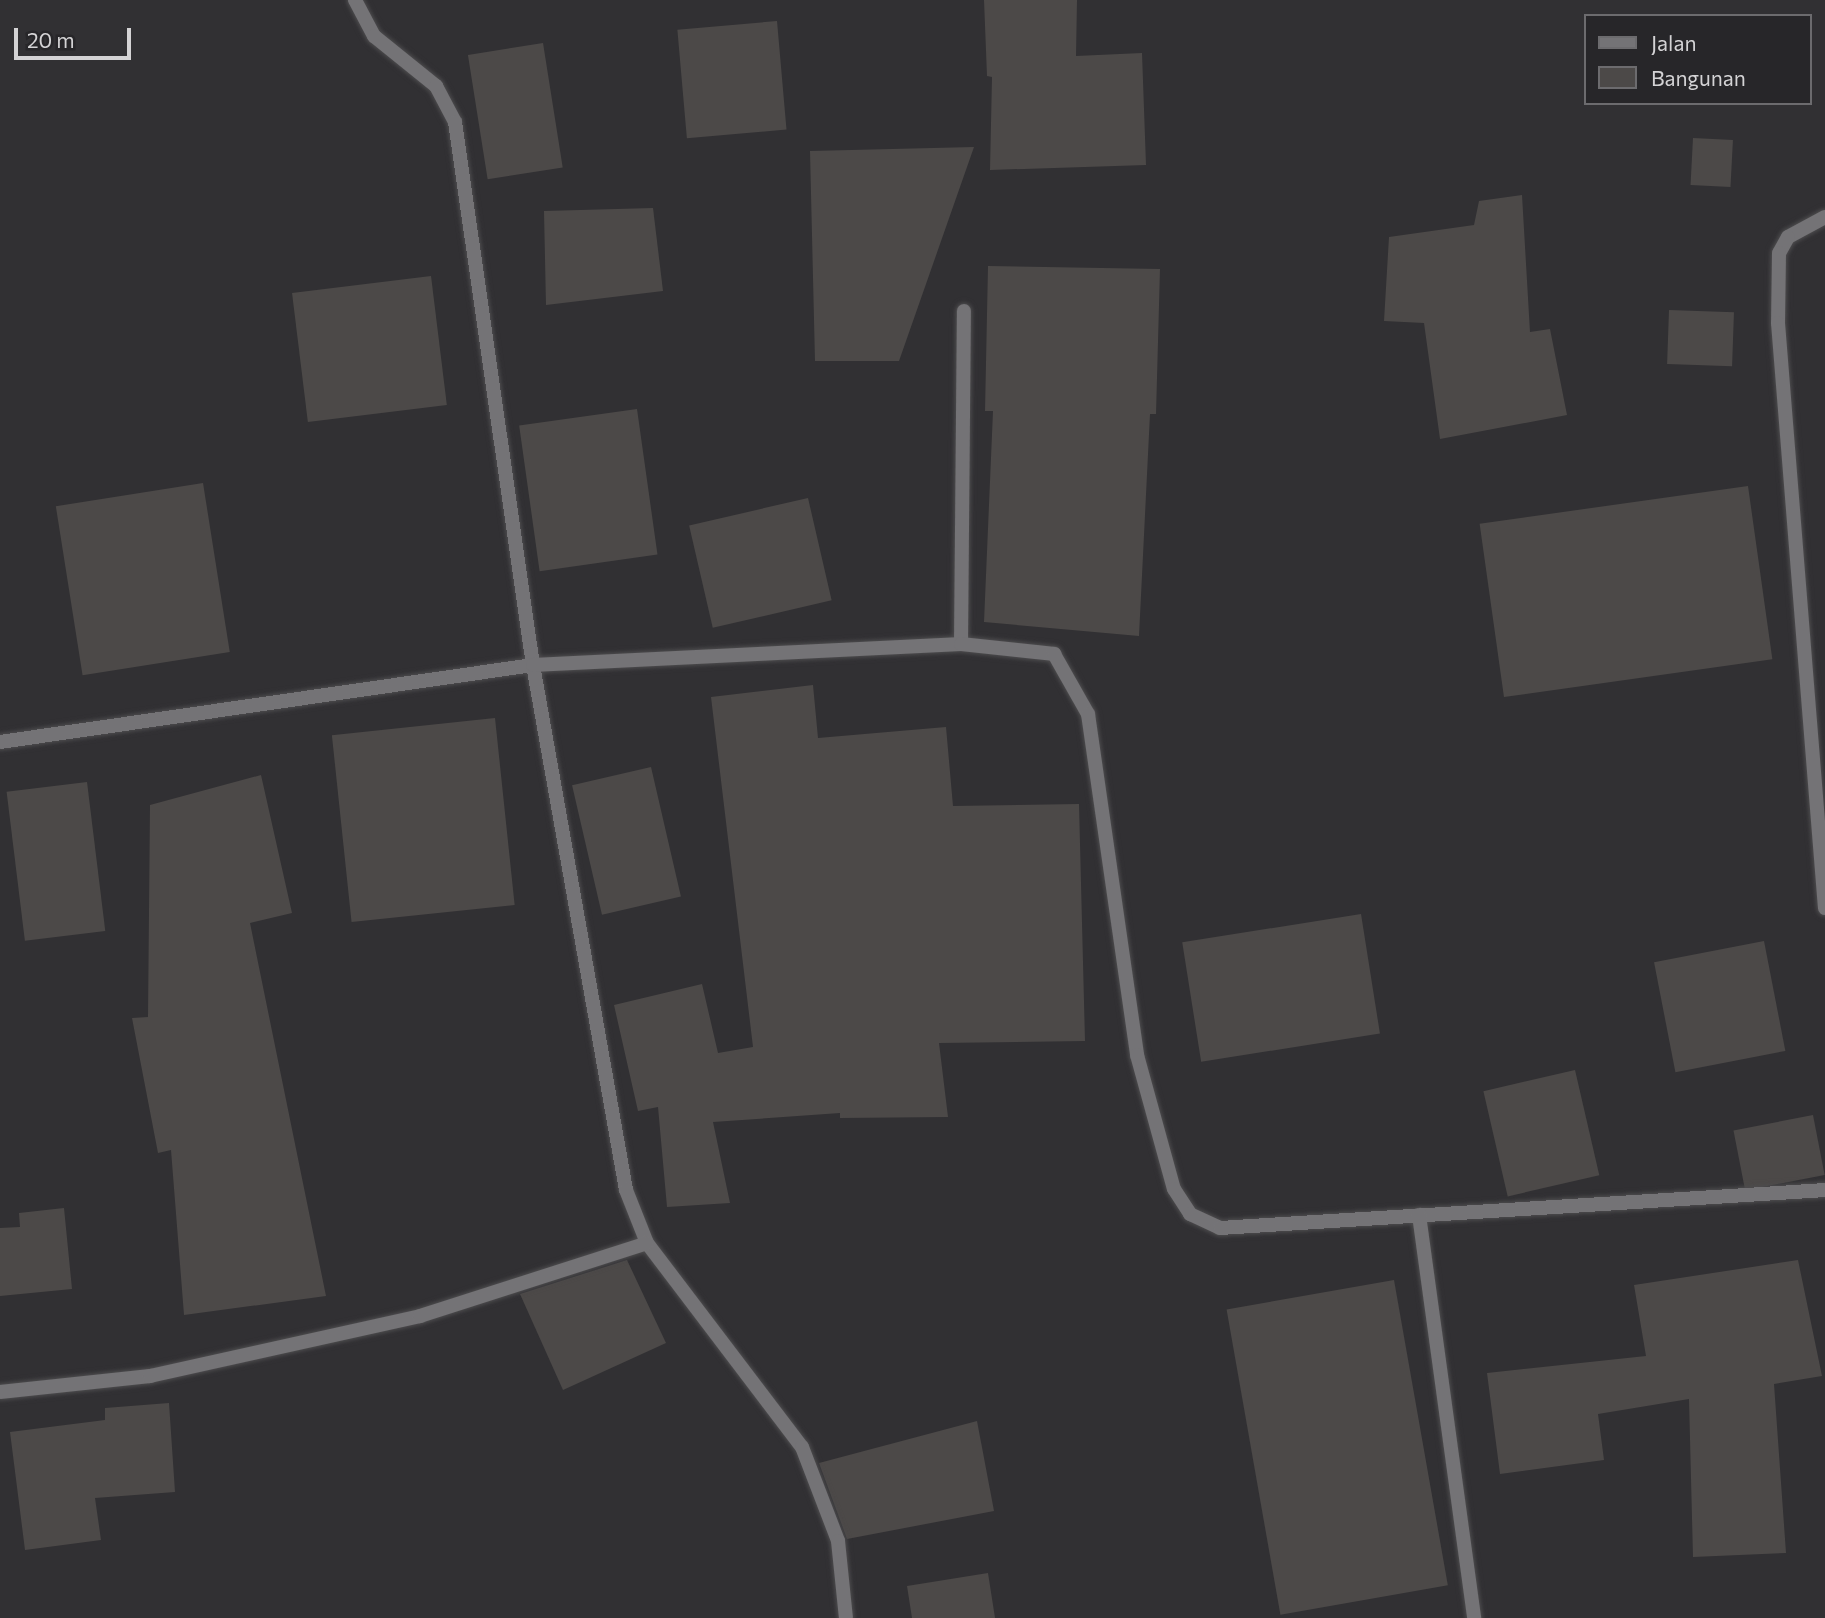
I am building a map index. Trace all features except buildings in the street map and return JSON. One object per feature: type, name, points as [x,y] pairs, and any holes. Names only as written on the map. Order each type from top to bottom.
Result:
[{"type":"street","points":[[355,0],[374,36],[436,86],[455,122],[534,665],[626,1190],[647,1242],[802,1447],[838,1541],[846,1618]]},
{"type":"street","points":[[1825,217],[1788,237],[1779,253],[1778,323],[1825,908]]},
{"type":"street","points":[[961,644],[964,311]]},
{"type":"street","points":[[0,743],[534,665],[961,644],[1054,654],[1088,714],[1137,1055],[1174,1189],[1191,1214],[1220,1228],[1825,1190]]},
{"type":"street","points":[[1419,1215],[1474,1618]]},
{"type":"street","points":[[0,1392],[150,1376],[421,1316],[647,1242]]}]
